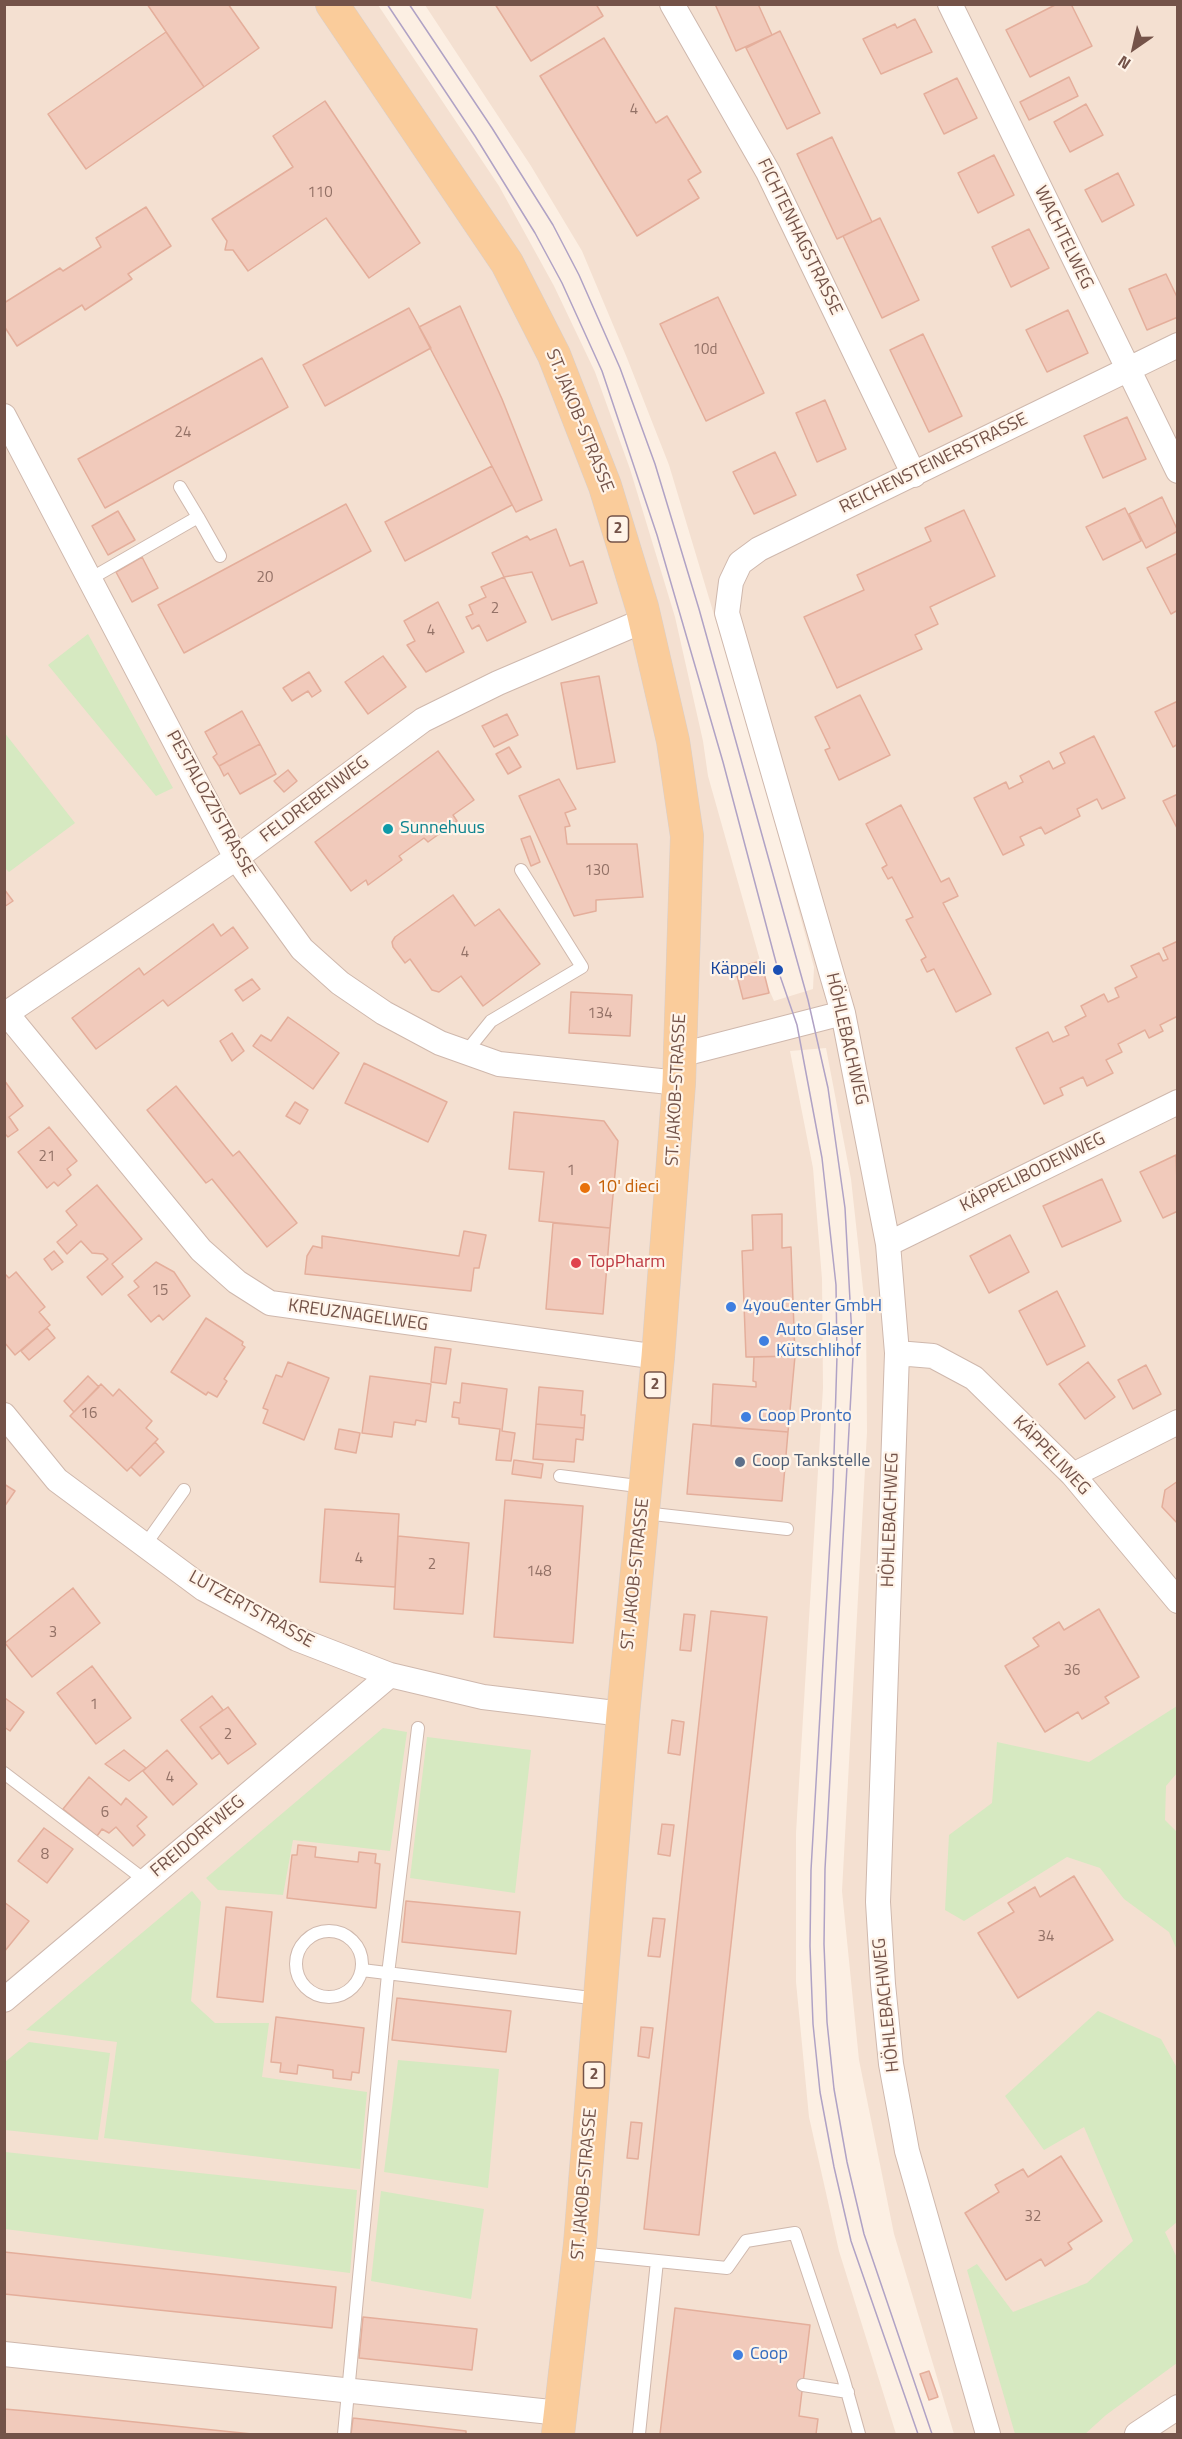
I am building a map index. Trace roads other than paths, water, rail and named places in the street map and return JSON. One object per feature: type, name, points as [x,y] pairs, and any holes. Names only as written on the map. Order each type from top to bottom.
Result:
[{"type":"main road","name":"ST. JAKOB-STRASSE","points":[[332,4],[507,263],[554,355],[605,486],[645,620],[673,741],[687,836],[679,1069],[658,1357],[623,1714],[579,2253],[559,2424]]},
{"type":"street","name":"FICHTENHAGSTRASSE","points":[[672,4],[768,171],[914,475]]},
{"type":"street","name":"WACHTELWEG","points":[[950,4],[1178,471]]},
{"type":"street","name":"REICHENSTEINERSTRASSE","points":[[727,613],[731,582],[740,562],[759,549],[1178,345]]},
{"type":"street","name":"PESTALOZZISTRASSE","points":[[4,416],[236,858],[302,949],[340,983],[384,1013],[440,1043],[499,1064],[679,1069]]},
{"type":"street","name":"HÖHLEBACHWEG","points":[[727,613],[843,1013],[888,1244],[897,1353],[878,1902],[883,1984],[891,2064],[907,2151],[988,2434]]},
{"type":"street","name":"FELDREBENWEG","points":[[6,1014],[236,858],[423,720],[498,683],[645,620]]},
{"type":"street","points":[[679,1069],[843,1013]]},
{"type":"street","name":"KREUZNAGELWEG","points":[[6,1014],[201,1250],[237,1282],[270,1303],[303,1310],[658,1357]]},
{"type":"street","name":"KÄPPELIBODENWEG","points":[[888,1244],[1178,1102]]},
{"type":"street","name":"KÄPPELIWEG","points":[[897,1353],[933,1356],[974,1378],[1073,1475],[1178,1601]]},
{"type":"street","name":"LUTZERTSTRASSE","points":[[4,1415],[57,1480],[204,1589],[297,1640],[390,1675],[483,1697],[623,1714]]},
{"type":"street","points":[[1073,1475],[1178,1422]]},
{"type":"street","name":"FREIDORFWEG","points":[[5,1998],[390,1675]]},
{"type":"street","points":[[4,2354],[348,2390],[559,2424]]},
{"type":"street","points":[[1137,2434],[1178,2407]]},
{"type":"lane","points":[[180,487],[220,556]]},
{"type":"lane","points":[[90,579],[198,516]]},
{"type":"lane","points":[[466,1052],[492,1021],[582,967],[521,870]]},
{"type":"lane","points":[[560,1476],[644,1500],[787,1529]]},
{"type":"lane","points":[[145,1545],[184,1490]]},
{"type":"lane","points":[[344,2434],[388,1974],[418,1728]]},
{"type":"lane","points":[[4,1773],[146,1881]]},
{"type":"lane","points":[[325,1930],[336,1931],[355,1942],[360,1951],[362,1970],[357,1983],[349,1991],[329,1997],[308,1990],[296,1971],[296,1960],[305,1940],[325,1930]]},
{"type":"lane","points":[[362,1970],[600,1999]]},
{"type":"lane","points":[[579,2253],[727,2268],[746,2241],[795,2233],[848,2392],[859,2434]]},
{"type":"lane","points":[[639,2434],[657,2261]]},
{"type":"lane","points":[[803,2385],[848,2392]]},
{"type":"tram line","points":[[387,4],[475,136],[535,233],[562,283],[602,371],[657,535],[723,762],[778,970],[797,1025],[822,1158],[836,1285],[837,1356],[833,1488],[811,1870],[810,1946],[813,2024],[820,2092],[851,2241],[918,2434]]},
{"type":"tram line","points":[[409,4],[492,128],[553,225],[579,275],[620,368],[655,464],[699,609],[808,1000],[828,1088],[845,1208],[853,1356],[825,1869],[824,1944],[827,2022],[834,2089],[847,2162],[864,2234],[932,2434]]},
{"type":"place","name":"Sunnehuus","points":[[388,829]]},
{"type":"place","name":"Käppeli","points":[[778,970]]},
{"type":"place","name":"10' dieci","points":[[585,1188]]},
{"type":"place","name":"TopPharm","points":[[576,1263]]},
{"type":"place","name":"4youCenter GmbH","points":[[731,1307]]},
{"type":"place","name":"Auto Glaser Kütschlihof","points":[[764,1341]]},
{"type":"place","name":"Coop Pronto","points":[[746,1417]]},
{"type":"place","name":"Coop Tankstelle","points":[[740,1462]]},
{"type":"place","name":"Coop","points":[[738,2355]]}]
